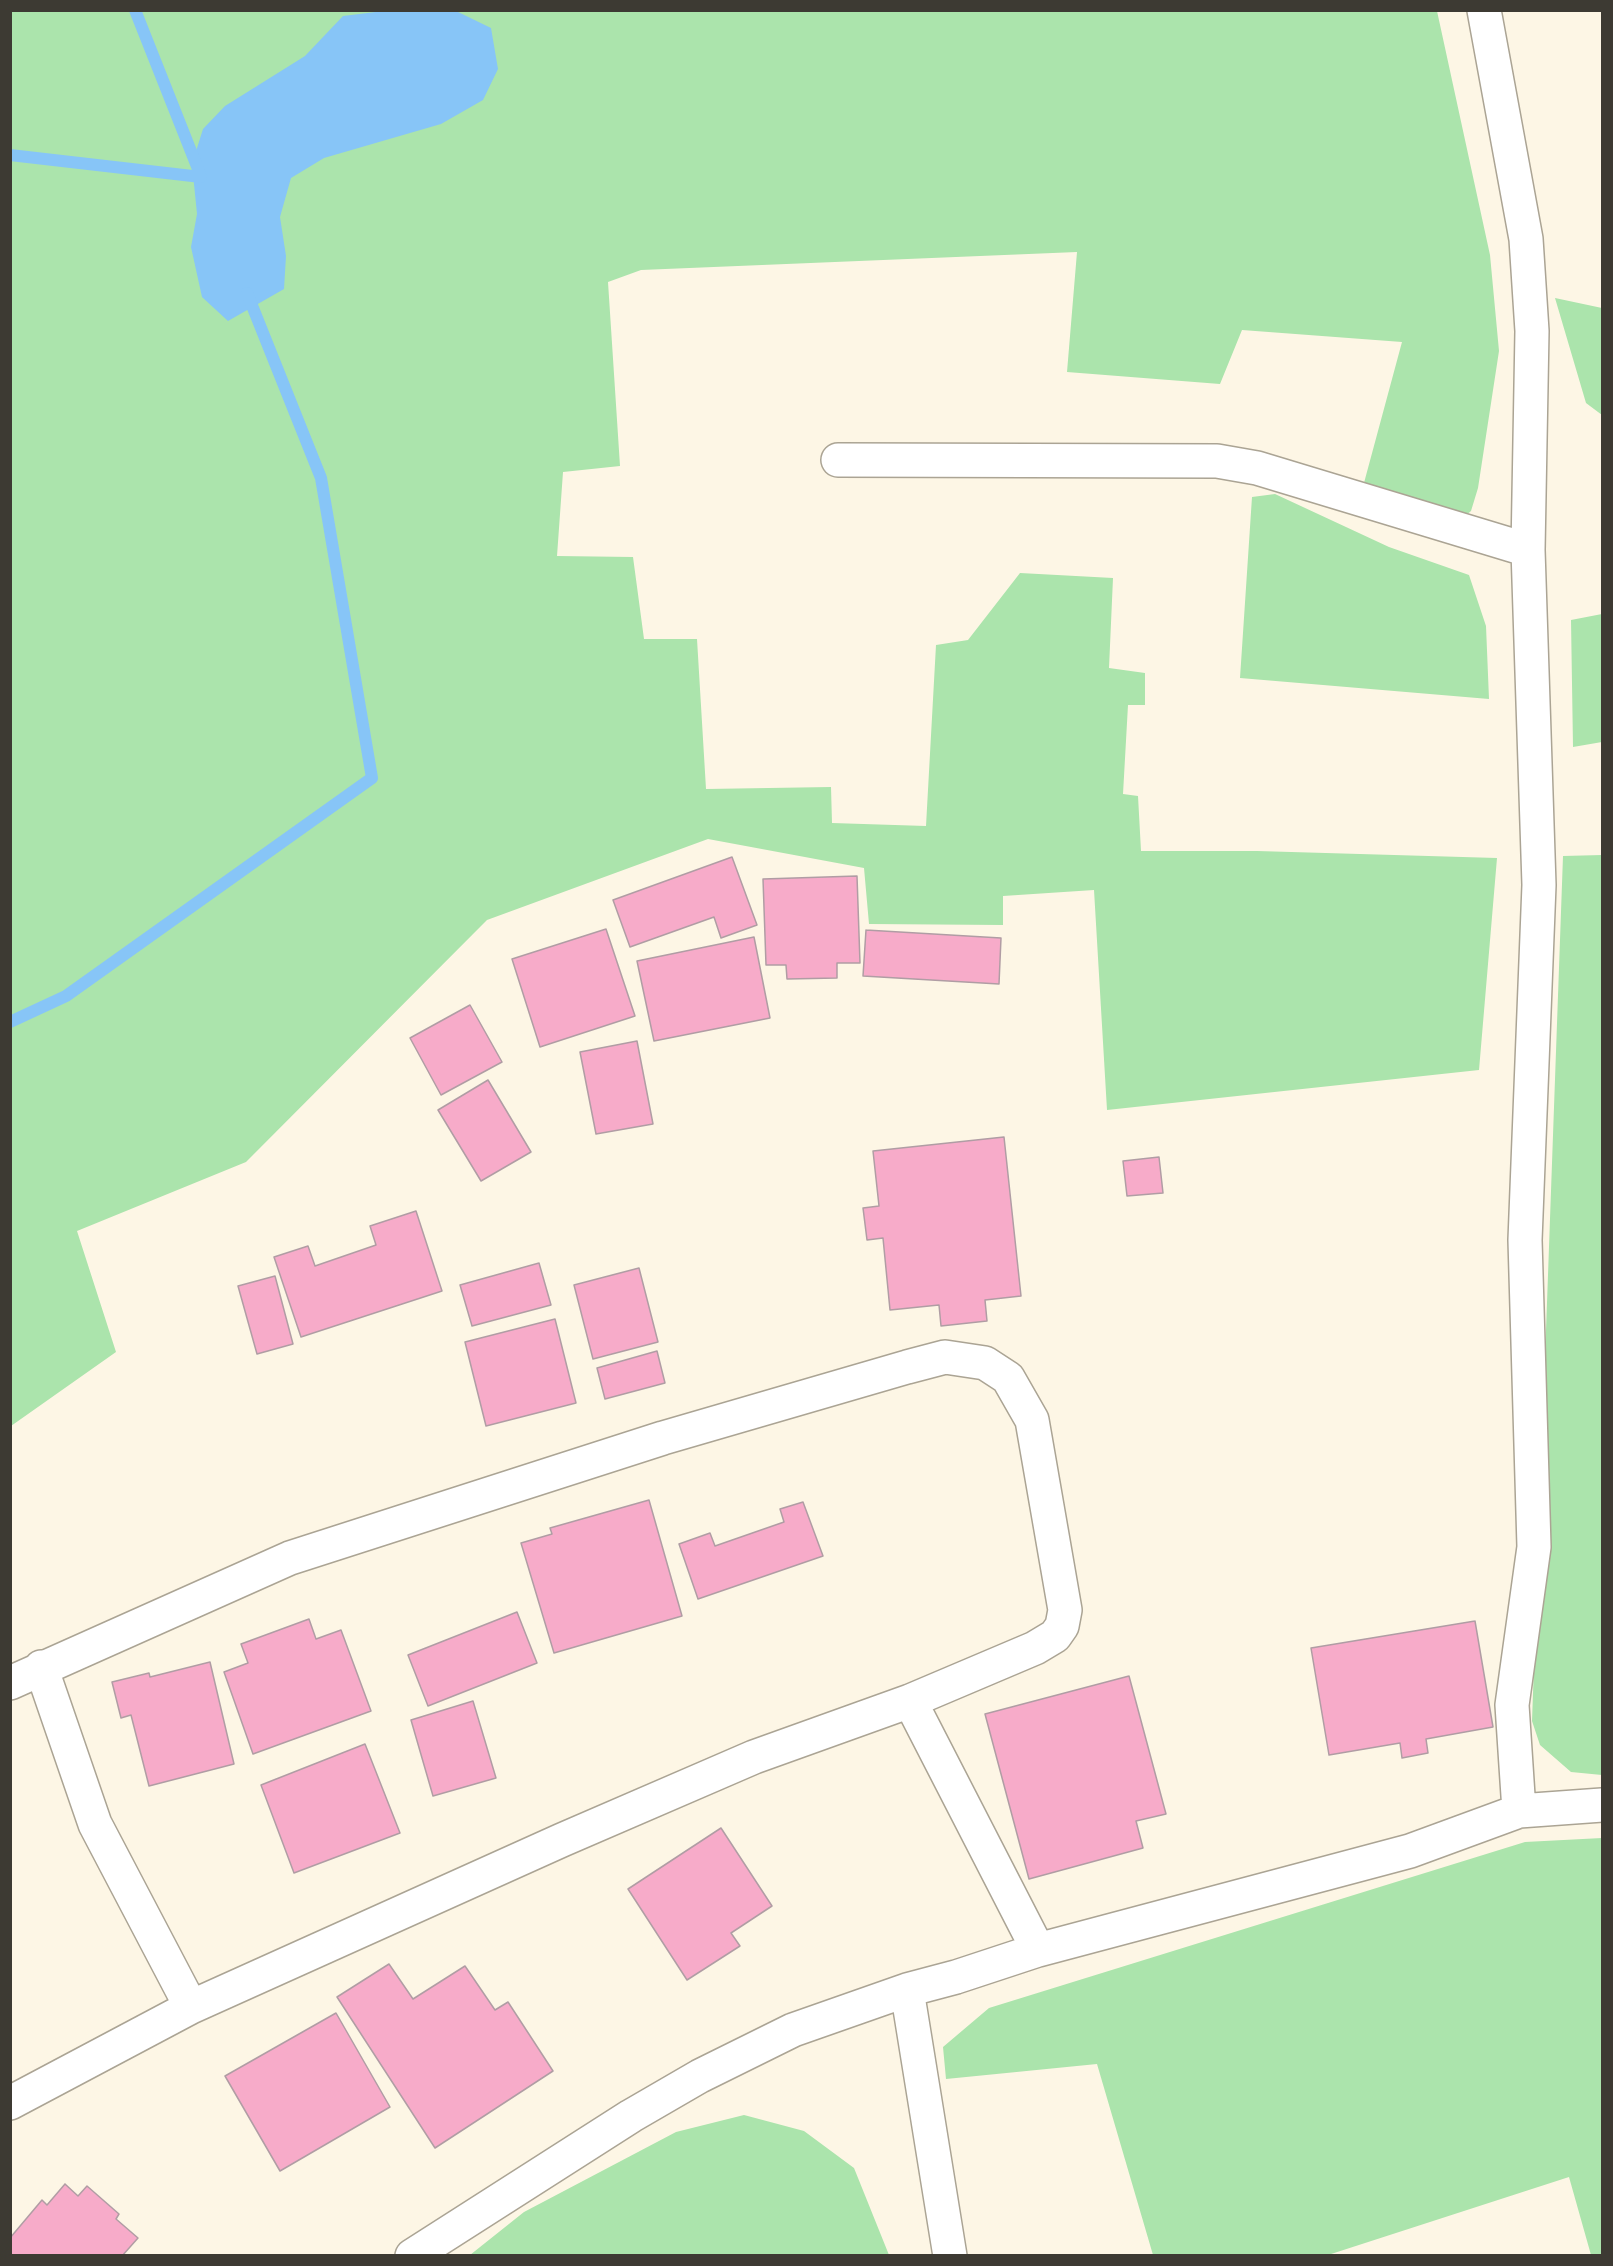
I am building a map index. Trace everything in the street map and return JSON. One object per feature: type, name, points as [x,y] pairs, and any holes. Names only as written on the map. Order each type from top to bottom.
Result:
[{"type":"street","points":[[1484,10],[1526,239],[1532,332],[1528,550],[1539,885],[1525,1240],[1534,1547],[1512,1705],[1519,1811]]},
{"type":"street","points":[[838,460],[1217,461],[1257,468],[1528,550]]},
{"type":"street","points":[[10,1683],[41,1667],[290,1558],[663,1438],[945,1357],[985,1363],[1008,1378],[1032,1420],[1065,1610],[1062,1626],[1055,1636],[1035,1648],[910,1701],[744,1761],[562,1840],[191,2007],[10,2103]]},
{"type":"street","points":[[41,1667],[95,1824],[191,2007]]},
{"type":"street","points":[[910,1701],[1038,1950]]},
{"type":"street","points":[[412,2256],[631,2116],[700,2076],[793,2030],[907,1990],[956,1977],[1038,1950],[1410,1851],[1519,1811],[1602,1805]]},
{"type":"street","points":[[907,1990],[950,2256]]},
{"type":"green space","points":[[11,11],[1437,11],[1490,255],[1499,351],[1478,488],[1471,511],[1457,523],[1361,494],[1402,342],[1242,330],[1220,384],[1067,372],[1077,252],[641,270],[608,282],[620,466],[563,472],[557,556],[633,557],[644,639],[697,639],[706,789],[831,787],[832,823],[926,826],[936,645],[968,640],[1020,573],[1113,578],[1109,668],[1145,673],[1145,705],[1128,705],[1123,794],[1138,796],[1141,851],[1257,851],[1497,858],[1479,1070],[1107,1110],[1094,890],[1003,896],[1003,925],[869,924],[864,868],[708,839],[487,920],[246,1162],[77,1231],[116,1352],[11,1426]]},
{"type":"green space","points":[[1555,298],[1602,308],[1602,415],[1586,403]]},
{"type":"green space","points":[[1275,494],[1389,547],[1469,575],[1486,626],[1489,699],[1240,678],[1252,497]]},
{"type":"green space","points":[[1602,614],[1602,742],[1573,747],[1571,620]]},
{"type":"green space","points":[[1602,855],[1602,1775],[1571,1772],[1540,1745],[1532,1721],[1563,856]]},
{"type":"green space","points":[[1602,1838],[1602,2255],[1591,2255],[1569,2177],[1328,2255],[1153,2255],[1097,2064],[946,2079],[943,2047],[989,2008],[1525,1842]]},
{"type":"green space","points":[[744,2115],[804,2131],[854,2168],[889,2255],[470,2255],[524,2212],[676,2132]]},
{"type":"water","points":[[392,10],[456,11],[491,28],[498,69],[483,100],[441,124],[324,158],[291,178],[280,217],[286,256],[284,289],[228,321],[202,297],[191,247],[197,214],[192,164],[203,129],[225,106],[305,56],[343,16]]},
{"type":"building","points":[[732,857],[757,925],[721,938],[714,917],[630,947],[613,900]]},
{"type":"building","points":[[857,876],[860,963],[837,963],[837,978],[787,979],[786,965],[766,965],[763,879]]},
{"type":"building","points":[[606,929],[635,1016],[540,1047],[512,959]]},
{"type":"building","points":[[866,930],[1001,938],[999,984],[863,976]]},
{"type":"building","points":[[754,937],[770,1018],[654,1041],[637,961]]},
{"type":"building","points":[[470,1005],[502,1062],[441,1095],[410,1038]]},
{"type":"building","points":[[637,1041],[653,1124],[596,1134],[580,1052]]},
{"type":"building","points":[[488,1080],[531,1152],[481,1181],[438,1110]]},
{"type":"building","points":[[1004,1137],[1021,1296],[985,1300],[987,1321],[941,1326],[939,1305],[890,1310],[883,1238],[867,1240],[863,1208],[879,1206],[873,1151]]},
{"type":"building","points":[[1159,1157],[1163,1193],[1127,1196],[1123,1161]]},
{"type":"building","points":[[416,1211],[442,1291],[301,1337],[274,1257],[308,1246],[315,1266],[376,1245],[370,1226]]},
{"type":"building","points":[[539,1263],[551,1305],[472,1326],[460,1285]]},
{"type":"building","points":[[639,1268],[658,1342],[593,1359],[574,1285]]},
{"type":"building","points":[[275,1276],[293,1344],[257,1354],[238,1286]]},
{"type":"building","points":[[555,1319],[576,1403],[486,1426],[465,1342]]},
{"type":"building","points":[[657,1351],[665,1383],[605,1399],[597,1368]]},
{"type":"building","points":[[649,1500],[682,1616],[554,1653],[521,1543],[552,1534],[550,1528]]},
{"type":"building","points":[[803,1502],[823,1556],[698,1599],[679,1544],[710,1533],[715,1546],[784,1522],[780,1509]]},
{"type":"building","points":[[517,1612],[537,1663],[428,1706],[408,1655]]},
{"type":"building","points":[[309,1619],[316,1639],[341,1630],[371,1711],[253,1754],[224,1672],[248,1663],[241,1644]]},
{"type":"building","points":[[1475,1621],[1493,1727],[1426,1739],[1428,1753],[1402,1758],[1400,1743],[1329,1755],[1311,1648]]},
{"type":"building","points":[[210,1662],[234,1764],[149,1786],[131,1715],[121,1718],[112,1682],[149,1673],[150,1677]]},
{"type":"building","points":[[1129,1676],[1166,1814],[1136,1821],[1143,1848],[1029,1879],[985,1714]]},
{"type":"building","points":[[473,1701],[496,1778],[433,1796],[411,1720]]},
{"type":"building","points":[[365,1744],[400,1833],[294,1873],[261,1785]]},
{"type":"building","points":[[721,1828],[772,1906],[731,1933],[740,1946],[687,1980],[628,1889]]},
{"type":"building","points":[[389,1964],[413,1999],[465,1966],[495,2010],[508,2002],[553,2071],[435,2148],[337,1997]]},
{"type":"building","points":[[336,2013],[390,2107],[280,2171],[225,2076]]},
{"type":"building","points":[[65,2184],[78,2196],[87,2186],[119,2214],[116,2219],[138,2238],[122,2256],[14,2256],[10,2253],[10,2238],[42,2200],[47,2205]]},
{"type":"waterway","points":[[135,10],[200,174]]},
{"type":"waterway","points":[[10,155],[201,177]]},
{"type":"waterway","points":[[10,1022],[66,996],[372,778],[321,478],[247,293]]}]
